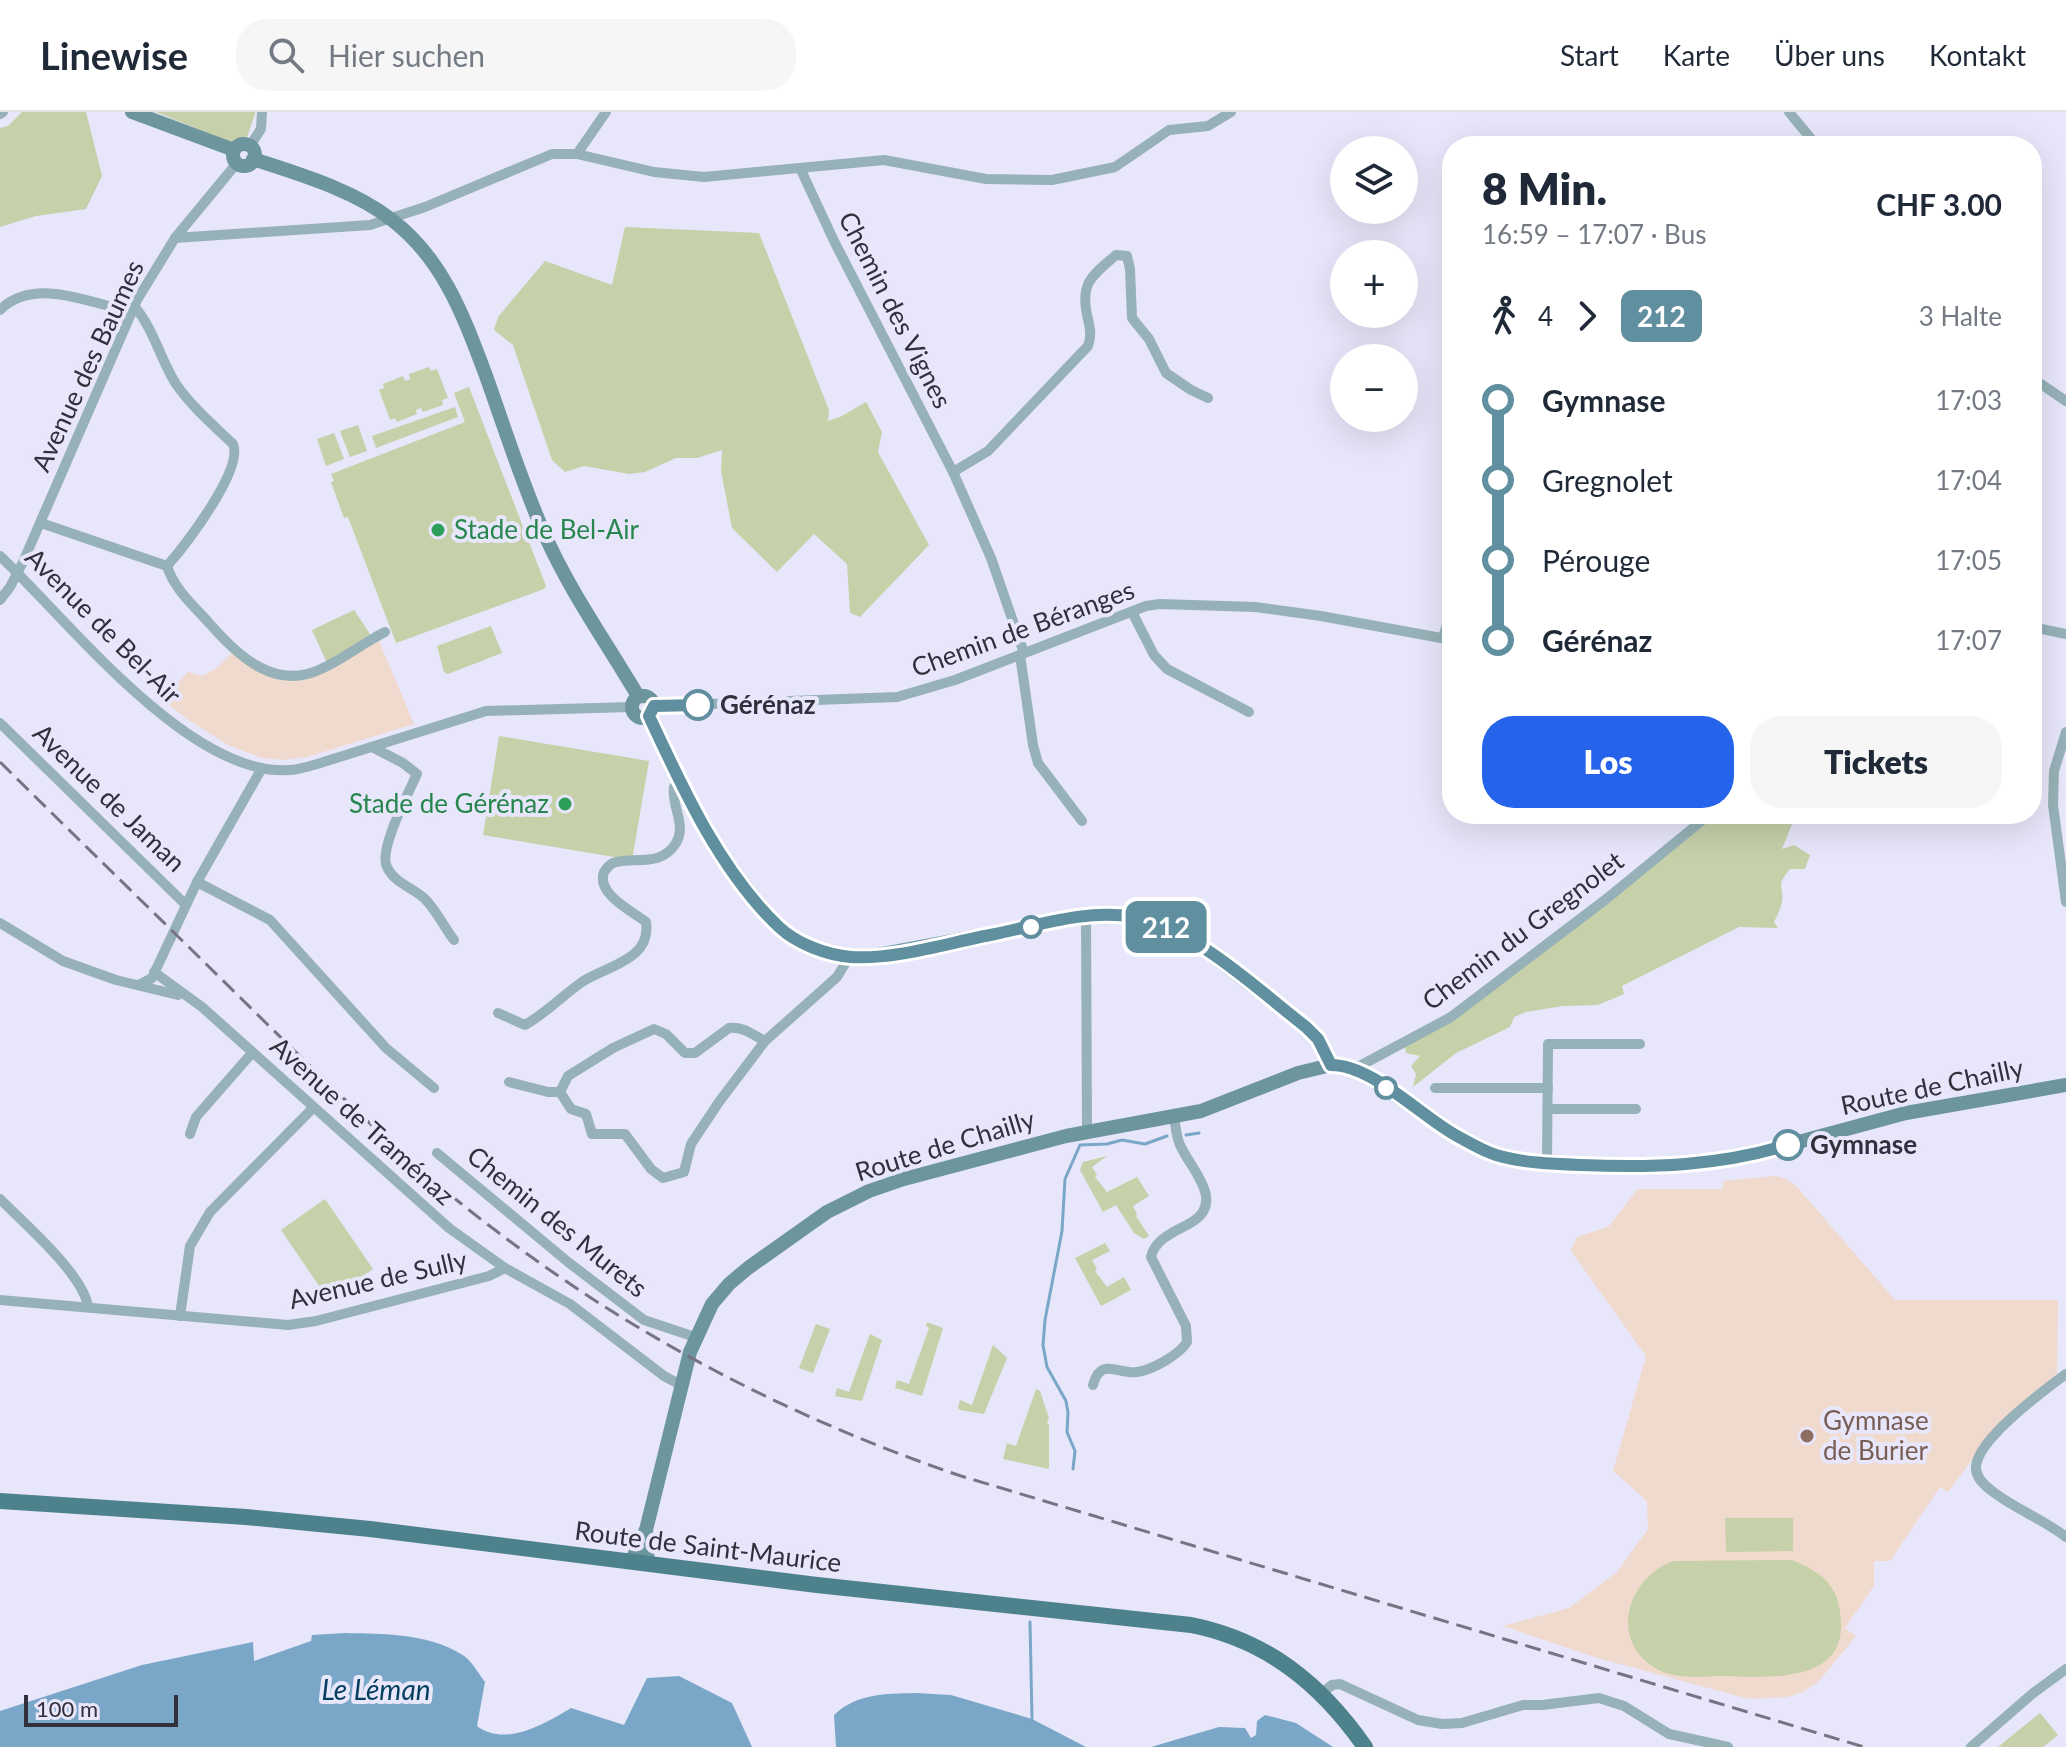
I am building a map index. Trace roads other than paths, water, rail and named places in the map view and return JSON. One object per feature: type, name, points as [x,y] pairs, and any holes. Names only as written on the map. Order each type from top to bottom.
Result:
[{"type":"main road","name":"Route de Saint-Maurice","points":[[0,1501],[286,1520],[1208,1628],[1229,1634],[1271,1654],[1322,1693],[1365,1747]]},
{"type":"street","points":[[132,112],[236,157],[239,145],[346,194],[392,219],[420,246],[442,274],[461,310],[545,534],[634,701],[633,713],[639,717],[652,711],[682,783],[711,837],[738,878],[780,928],[801,942],[849,957],[891,954],[1086,917],[1110,915],[1154,923],[1175,931],[1201,947],[1306,1027],[1318,1039],[1331,1065]]},
{"type":"street","points":[[252,153],[261,129],[262,112]]},
{"type":"street","points":[[577,154],[606,112]]},
{"type":"street","points":[[175,238],[370,225],[392,219],[544,156],[577,154],[680,176],[704,177],[884,160],[986,179],[1052,180],[1115,167],[1169,130],[1208,126],[1231,112]]},
{"type":"street","points":[[1789,112],[1809,136]]},
{"type":"street","name":"Avenue des Baumes","points":[[0,600],[41,523],[132,309],[175,238],[236,157]]},
{"type":"street","name":"Chemin des Vignes","points":[[800,168],[835,243],[953,472],[991,558],[1022,654],[1038,763],[1082,821]]},
{"type":"street","points":[[953,472],[988,451],[1088,346],[1092,334],[1086,312],[1088,279],[1116,255],[1127,256],[1132,318],[1149,339],[1166,373],[1208,398]]},
{"type":"street","points":[[0,310],[8,302],[30,294],[45,293],[132,309],[145,318],[174,381],[192,404],[233,444],[236,451],[226,479],[179,553],[167,566]]},
{"type":"street","points":[[2042,385],[2066,401]]},
{"type":"street","points":[[41,523],[167,566]]},
{"type":"street","name":"Avenue de Bel-Air","points":[[0,556],[163,718],[205,746],[262,768]]},
{"type":"street","points":[[167,566],[172,581],[234,651],[274,674],[318,671],[385,632]]},
{"type":"street","name":"Chemin de Béranges","points":[[652,711],[897,697],[955,680],[1160,604],[1255,607],[1442,638]]},
{"type":"street","points":[[1132,612],[1154,655],[1167,669],[1249,712]]},
{"type":"street","points":[[2042,629],[2066,634]]},
{"type":"street","points":[[139,985],[147,982],[154,972],[197,882],[262,768],[289,771],[486,711],[634,701]]},
{"type":"street","name":"Avenue de Jaman","points":[[0,723],[184,909]]},
{"type":"street","points":[[2066,732],[2054,771],[2053,805],[2066,902]]},
{"type":"street","points":[[372,747],[417,774],[395,824],[385,857],[387,868],[401,883],[424,899],[454,940]]},
{"type":"street","points":[[498,1013],[525,1025],[583,982],[627,961],[640,947],[648,932],[646,922],[610,895],[603,884],[603,875],[613,863],[639,862],[666,854],[672,848],[677,842],[680,823],[673,793],[674,787],[682,783]]},
{"type":"street","name":"Chemin du Gregnolet","points":[[1354,1069],[1451,1017],[1605,900],[1698,824]]},
{"type":"street","points":[[197,882],[270,920],[386,1048],[434,1088]]},
{"type":"street","points":[[1086,917],[1087,1131]]},
{"type":"street","name":"Avenue de Traménaz","points":[[0,923],[63,961],[96,974],[194,1002]]},
{"type":"street","points":[[560,1092],[571,1109],[586,1114],[592,1134],[625,1134],[651,1169],[663,1178],[684,1172],[691,1144],[765,1041],[837,977],[849,957]]},
{"type":"street","name":"Avenue de Traménaz","points":[[154,972],[194,1002],[449,1228],[505,1268]]},
{"type":"street","points":[[560,1092],[568,1076],[613,1048],[654,1029],[666,1034],[685,1053],[695,1053],[729,1028],[735,1027],[744,1028],[765,1041]]},
{"type":"street","points":[[1547,1164],[1548,1044],[1640,1044]]},
{"type":"street","points":[[190,1134],[196,1117],[252,1053]]},
{"type":"street","name":"Route de Chailly","points":[[640,1563],[681,1385],[695,1337],[712,1304],[729,1284],[804,1228],[841,1204],[904,1179],[1087,1131],[1174,1117],[1219,1105],[1298,1073],[1331,1065],[1354,1069],[1453,1134],[1496,1155],[1547,1164],[1650,1168],[1735,1159],[1906,1113],[2066,1085]]},
{"type":"street","points":[[509,1082],[560,1092]]},
{"type":"street","points":[[1435,1088],[1548,1088]]},
{"type":"street","points":[[180,1316],[190,1246],[210,1212],[313,1108]]},
{"type":"street","points":[[1548,1109],[1636,1109]]},
{"type":"street","points":[[1093,1385],[1097,1375],[1103,1371],[1115,1368],[1129,1373],[1145,1371],[1181,1351],[1187,1342],[1186,1326],[1151,1257],[1158,1242],[1196,1219],[1206,1206],[1206,1191],[1179,1145],[1174,1117]]},
{"type":"street","name":"Chemin des Murets","points":[[437,1153],[568,1262],[644,1320],[695,1337]]},
{"type":"street","points":[[0,1199],[72,1274],[86,1295],[88,1307]]},
{"type":"street","name":"Avenue de Sully","points":[[0,1300],[288,1325],[316,1321],[489,1276],[505,1268],[570,1304],[664,1376],[681,1385]]},
{"type":"street","points":[[2066,1374],[2000,1429],[1982,1449],[1976,1474],[1991,1490],[2066,1537]]},
{"type":"street","points":[[1971,1747],[2066,1669]]},
{"type":"street","points":[[1322,1693],[1332,1685],[1340,1684],[1418,1720],[1442,1724],[1462,1723],[1523,1705],[1594,1698],[1609,1700],[1632,1710],[1669,1734],[1728,1747]]},
{"type":"water","name":"Le Léman","points":[[345,1633],[419,1638],[465,1656],[485,1682],[477,1726],[488,1732],[512,1734],[524,1731],[571,1708],[624,1725],[647,1678],[679,1676],[732,1703],[752,1747],[0,1747],[0,1711],[142,1665],[253,1642],[254,1661],[311,1641],[312,1635]]},
{"type":"water","points":[[916,1693],[951,1695],[1032,1719],[1086,1747],[836,1747],[834,1715],[843,1708],[872,1696]]},
{"type":"water","points":[[1265,1715],[1296,1723],[1333,1747],[1151,1747],[1219,1727],[1245,1728],[1251,1738],[1256,1735],[1257,1721]]},
{"type":"waterway","points":[[1186,1135],[1199,1133]]},
{"type":"waterway","points":[[1073,1469],[1075,1451],[1067,1432],[1066,1401],[1047,1367],[1043,1345],[1062,1231],[1065,1179],[1080,1145],[1122,1140],[1145,1144],[1167,1136]]},
{"type":"waterway","points":[[1030,1622],[1032,1719]]},
{"type":"railway","points":[[0,762],[320,1076],[434,1181],[495,1230],[604,1306],[718,1372],[837,1429],[961,1476],[1864,1747]]},
{"type":"place","name":"Stade de Bel-Air","points":[[438,530]]},
{"type":"place","name":"Gérénaz","points":[[698,705]]},
{"type":"place","name":"Stade de Gérénaz","points":[[565,804]]},
{"type":"place","name":"Gymnase","points":[[1788,1145]]},
{"type":"place","name":"Gymnase de Burier","points":[[1807,1436]]}]
